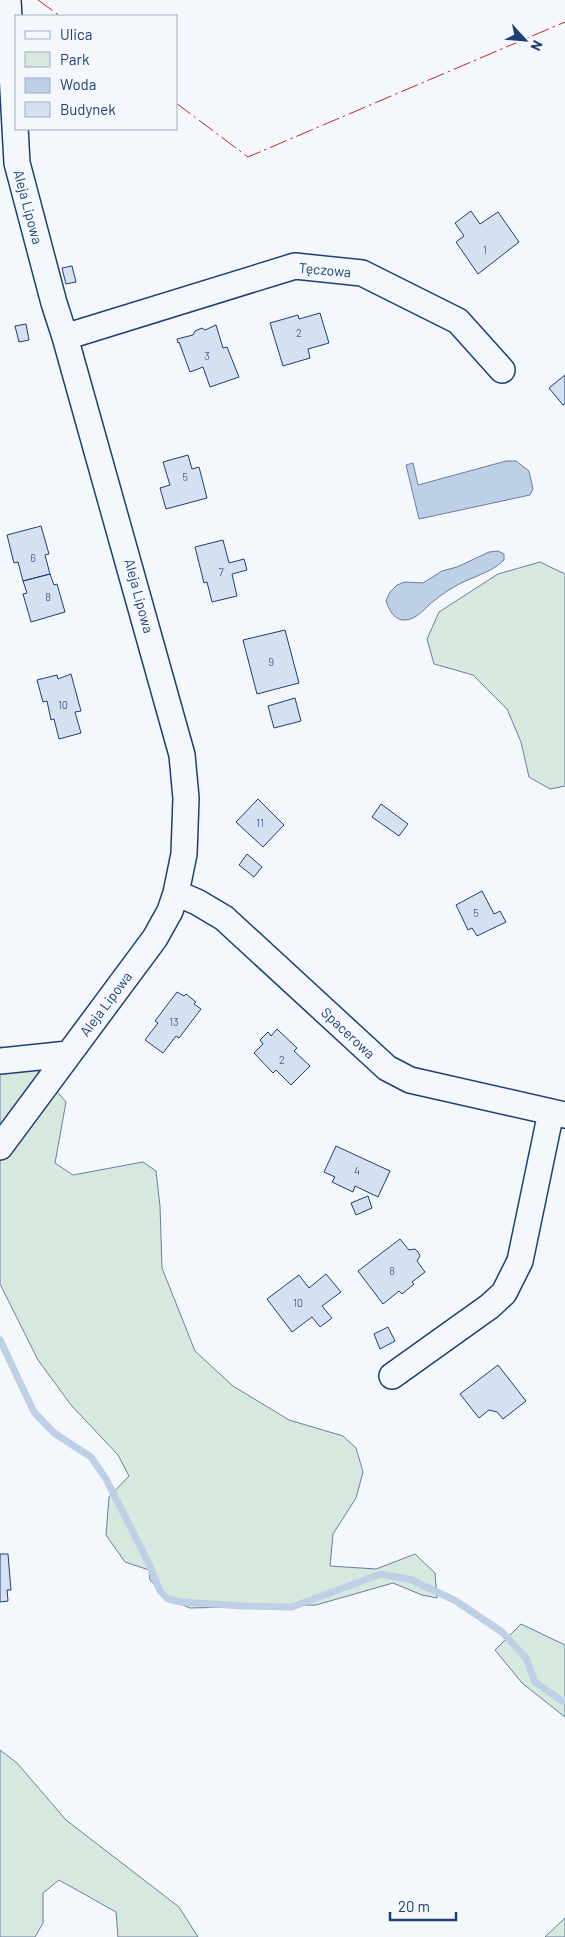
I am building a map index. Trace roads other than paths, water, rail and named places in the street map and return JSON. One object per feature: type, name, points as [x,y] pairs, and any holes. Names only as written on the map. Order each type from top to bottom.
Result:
[{"type":"street","name":"Aleja Lipowa","points":[[8,0],[15,127]]},
{"type":"street","name":"Aleja Lipowa","points":[[0,1147],[155,938],[170,911],[176,893],[184,854],[186,798],[182,755],[66,337],[54,303],[17,163],[15,130]]},
{"type":"street","name":"Tęczowa","points":[[66,337],[295,266],[362,273],[371,277],[458,321],[502,370]]},
{"type":"street","name":"Spacerowa","points":[[176,893],[197,902],[224,918],[387,1068],[410,1080],[558,1114],[520,1261],[504,1293],[490,1306],[392,1376]]},
{"type":"street","points":[[0,1061],[68,1054]]},
{"type":"water","points":[[506,461],[516,461],[529,471],[533,489],[530,495],[419,519],[406,465],[413,463],[418,485]]},
{"type":"water","points":[[498,551],[504,554],[504,560],[501,563],[449,590],[412,618],[408,620],[400,619],[394,616],[390,610],[386,601],[390,592],[397,585],[405,582],[423,583],[442,571],[457,567],[489,552]]},
{"type":"waterway","points":[[0,1340],[34,1412],[54,1433],[91,1457],[106,1479],[148,1562],[160,1591],[168,1599],[181,1602],[292,1607],[381,1574],[412,1580],[456,1601],[502,1632],[526,1658],[535,1682],[562,1701],[565,1701]]}]
